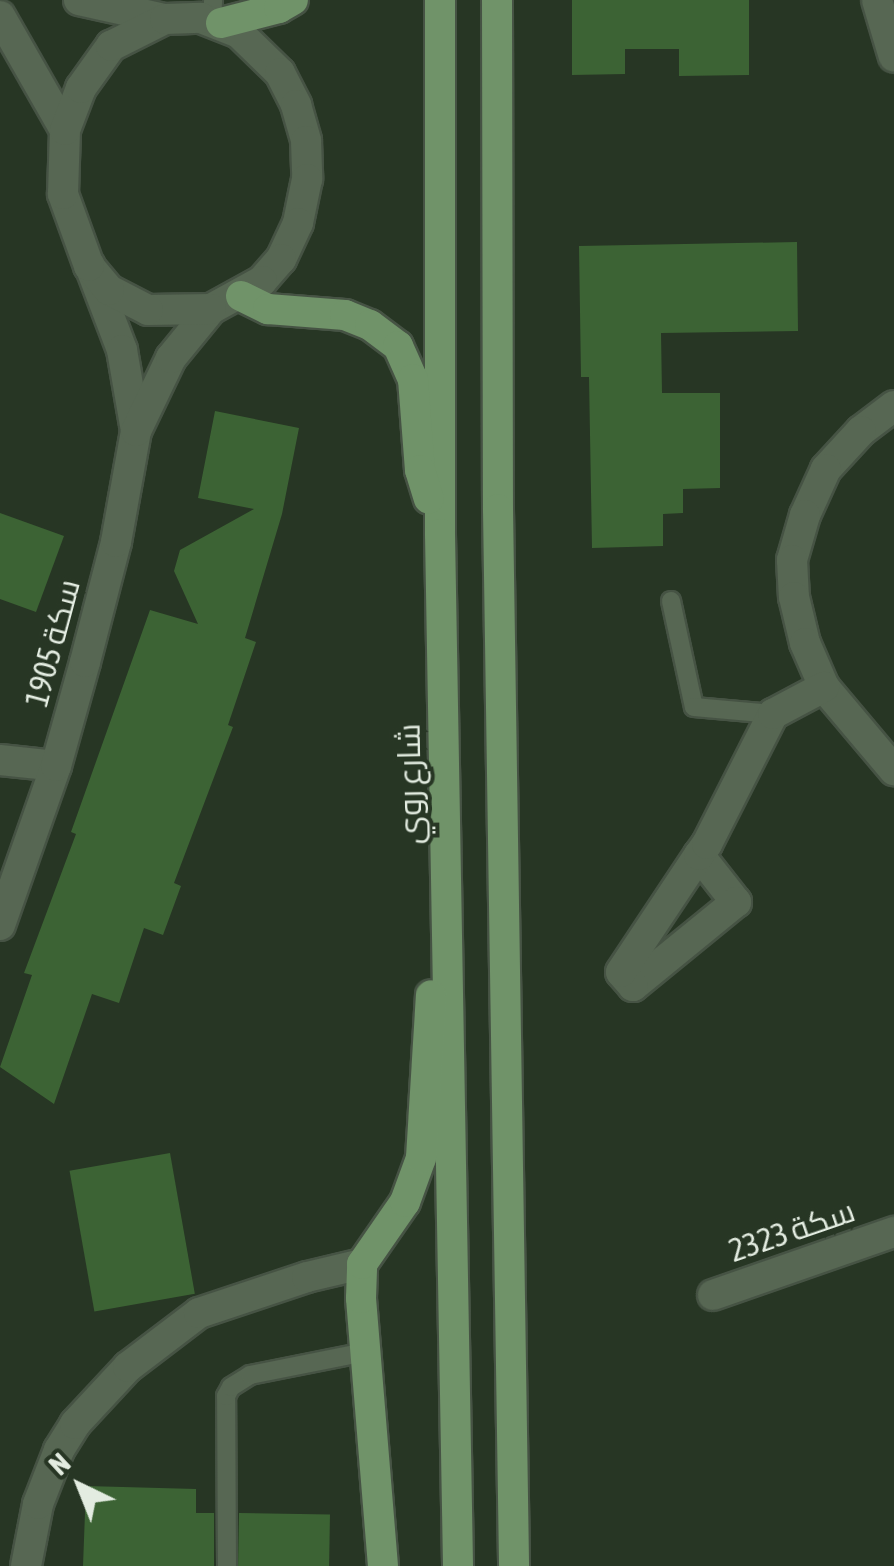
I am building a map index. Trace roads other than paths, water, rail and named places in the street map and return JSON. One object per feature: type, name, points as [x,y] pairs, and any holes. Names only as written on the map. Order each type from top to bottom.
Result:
[{"type":"main road","points":[[215,15],[279,8],[293,0]]},
{"type":"main road","name":"شارع روي","points":[[440,0],[440,534],[458,1566]]},
{"type":"main road","points":[[497,0],[498,509],[514,1566]]},
{"type":"main road","points":[[241,296],[268,309],[345,315],[370,325],[398,346],[414,379],[420,470],[440,534]]},
{"type":"main road","points":[[383,1566],[365,1352],[362,1264],[404,1202],[420,1158],[431,996],[447,893]]},
{"type":"main road","points":[[514,1429],[527,1566]]},
{"type":"street","points":[[78,0],[125,5],[165,19]]},
{"type":"street","points":[[877,0],[894,57]]},
{"type":"street","points":[[215,15],[280,72],[296,104],[306,141],[307,180],[298,222],[281,259],[262,281],[241,296],[210,309],[148,310],[109,290],[90,266],[64,194],[65,130],[81,88],[111,46],[165,19],[215,15]]},
{"type":"street","points":[[0,16],[65,130]]},
{"type":"street","name":"سكة 1905","points":[[90,266],[122,350],[136,431]]},
{"type":"street","name":"سكة 1905","points":[[0,925],[56,766],[116,542],[136,431],[171,358],[210,309]]},
{"type":"street","points":[[894,406],[861,432],[826,469],[805,514],[792,560],[794,597],[805,642],[824,687],[894,770]]},
{"type":"street","points":[[699,855],[773,714],[824,687]]},
{"type":"street","points":[[0,760],[56,766]]},
{"type":"street","name":"سكة 2323","points":[[713,1295],[894,1232]]},
{"type":"street","points":[[26,1566],[38,1504],[58,1450],[75,1424],[128,1367],[200,1313],[362,1264]]},
{"type":"lane","points":[[672,600],[694,707],[773,714]]},
{"type":"lane","points":[[227,1566],[226,1396],[250,1375],[365,1352]]}]
